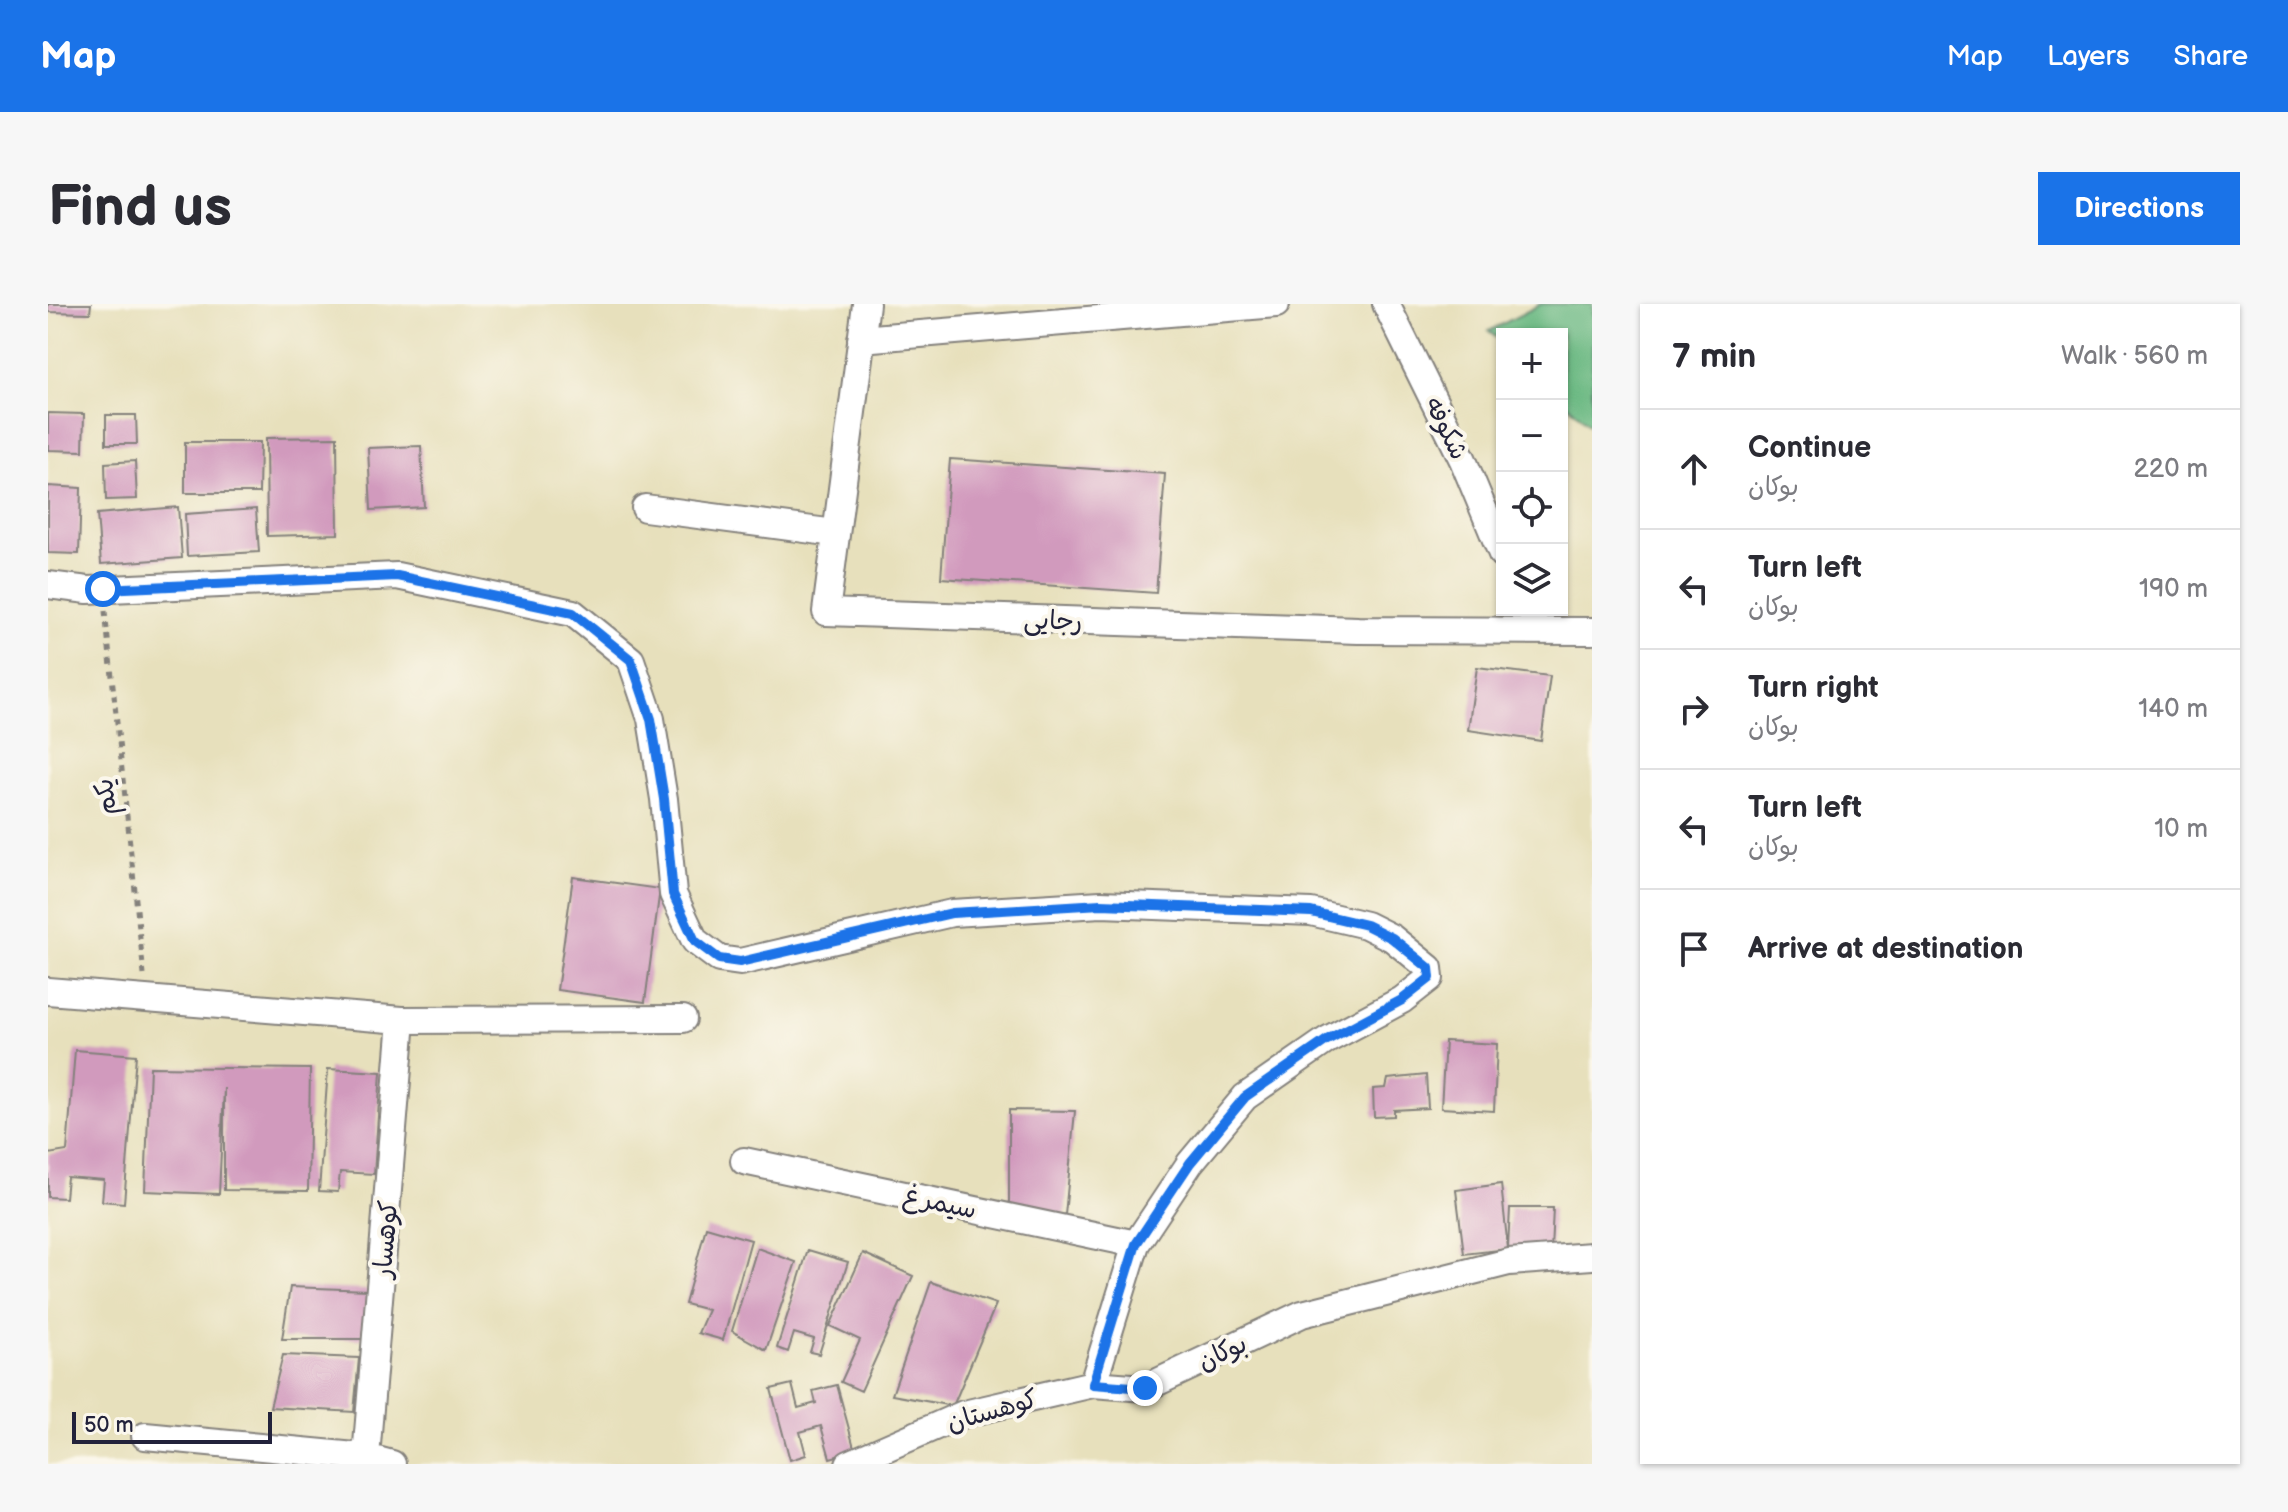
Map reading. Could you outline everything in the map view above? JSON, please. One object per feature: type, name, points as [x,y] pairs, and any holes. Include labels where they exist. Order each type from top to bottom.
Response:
[{"type":"street","name":"رجایی","points":[[866,304],[826,612],[1358,630],[1529,619],[1592,631]]},
{"type":"street","points":[[861,339],[1211,307],[1276,304]]},
{"type":"street","name":"شکوفه","points":[[1386,304],[1463,460],[1498,544]]},
{"type":"street","points":[[645,508],[835,533]]},
{"type":"street","points":[[48,585],[103,589],[397,576],[573,613],[631,660],[651,719],[664,799],[673,894],[695,941],[719,959],[740,962],[952,913],[1101,904],[1311,912],[1366,925],[1392,938],[1429,968],[1430,978],[1417,990],[1327,1040],[1245,1097],[1190,1163],[1136,1244],[1093,1384]]},
{"type":"street","points":[[48,991],[402,1020],[683,1019]]},
{"type":"street","name":"کوهسار","points":[[366,1457],[402,1020]]},
{"type":"street","name":"سیمرغ","points":[[744,1161],[1136,1244]]},
{"type":"street","name":"بوکان","points":[[1093,1384],[1145,1388],[1302,1314],[1509,1262],[1592,1256]]},
{"type":"street","name":"کوهستان","points":[[849,1464],[964,1414],[1093,1384]]},
{"type":"street","points":[[145,1436],[366,1457],[392,1464]]},
{"type":"path","name":"یکم","points":[[103,589],[146,1000]]},
{"type":"green space","points":[[1541,304],[1592,304],[1592,427],[1568,405],[1568,328],[1496,328],[1496,337],[1489,331]]},
{"type":"building","points":[[48,304],[91,304],[90,313],[48,312]]},
{"type":"building","points":[[48,413],[84,414],[83,451],[48,450]]},
{"type":"building","points":[[106,415],[136,415],[137,444],[106,444]]},
{"type":"building","points":[[337,437],[338,534],[267,536],[266,438]]},
{"type":"building","points":[[185,442],[260,442],[259,493],[185,493]]},
{"type":"building","points":[[421,446],[424,507],[371,510],[368,448]]},
{"type":"building","points":[[950,459],[1165,474],[1156,593],[941,578]]},
{"type":"building","points":[[135,461],[137,499],[106,500],[105,463]]},
{"type":"building","points":[[48,486],[81,488],[79,554],[48,553]]},
{"type":"building","points":[[178,507],[182,558],[101,564],[97,514]]},
{"type":"building","points":[[256,509],[259,552],[187,556],[185,514]]},
{"type":"building","points":[[1477,667],[1550,676],[1541,741],[1468,730]]},
{"type":"building","points":[[573,877],[660,889],[645,1002],[557,990]]},
{"type":"building","points":[[1445,1041],[1497,1044],[1494,1111],[1441,1108]]},
{"type":"building","points":[[75,1050],[136,1055],[124,1203],[102,1201],[104,1180],[67,1177],[65,1198],[48,1197],[48,1154],[67,1151]]},
{"type":"building","points":[[150,1067],[310,1069],[308,1191],[224,1190],[224,1088],[219,1194],[145,1191]]},
{"type":"building","points":[[328,1069],[381,1072],[374,1174],[340,1172],[338,1192],[319,1191]]},
{"type":"building","points":[[1426,1075],[1428,1108],[1394,1110],[1394,1116],[1374,1117],[1373,1089],[1386,1088],[1388,1079]]},
{"type":"building","points":[[1009,1110],[1075,1111],[1065,1215],[1009,1205]]},
{"type":"building","points":[[1501,1184],[1508,1249],[1464,1254],[1456,1190]]},
{"type":"building","points":[[1510,1208],[1553,1208],[1551,1251],[1508,1249]]},
{"type":"building","points":[[706,1227],[751,1240],[723,1340],[698,1333],[708,1310],[685,1304]]},
{"type":"building","points":[[757,1248],[796,1262],[766,1350],[732,1331]]},
{"type":"building","points":[[808,1250],[848,1262],[819,1354],[810,1352],[814,1339],[794,1333],[788,1352],[777,1348]]},
{"type":"building","points":[[863,1253],[913,1276],[861,1391],[841,1382],[860,1340],[830,1326]]},
{"type":"building","points":[[931,1282],[996,1304],[953,1406],[892,1395]]},
{"type":"building","points":[[290,1287],[368,1290],[362,1339],[282,1339]]},
{"type":"building","points":[[283,1355],[359,1358],[354,1412],[270,1407]]},
{"type":"building","points":[[792,1384],[798,1408],[816,1403],[813,1391],[837,1385],[855,1451],[830,1458],[821,1426],[800,1432],[806,1455],[790,1460],[771,1389]]},
{"type":"route","points":[[103,589],[397,576],[573,613],[631,660],[651,719],[664,799],[673,894],[695,941],[719,959],[740,962],[952,913],[1101,904],[1311,912],[1366,925],[1409,950],[1429,968],[1430,978],[1402,1000],[1327,1040],[1245,1097],[1190,1163],[1136,1244],[1093,1384],[1145,1388]]}]
